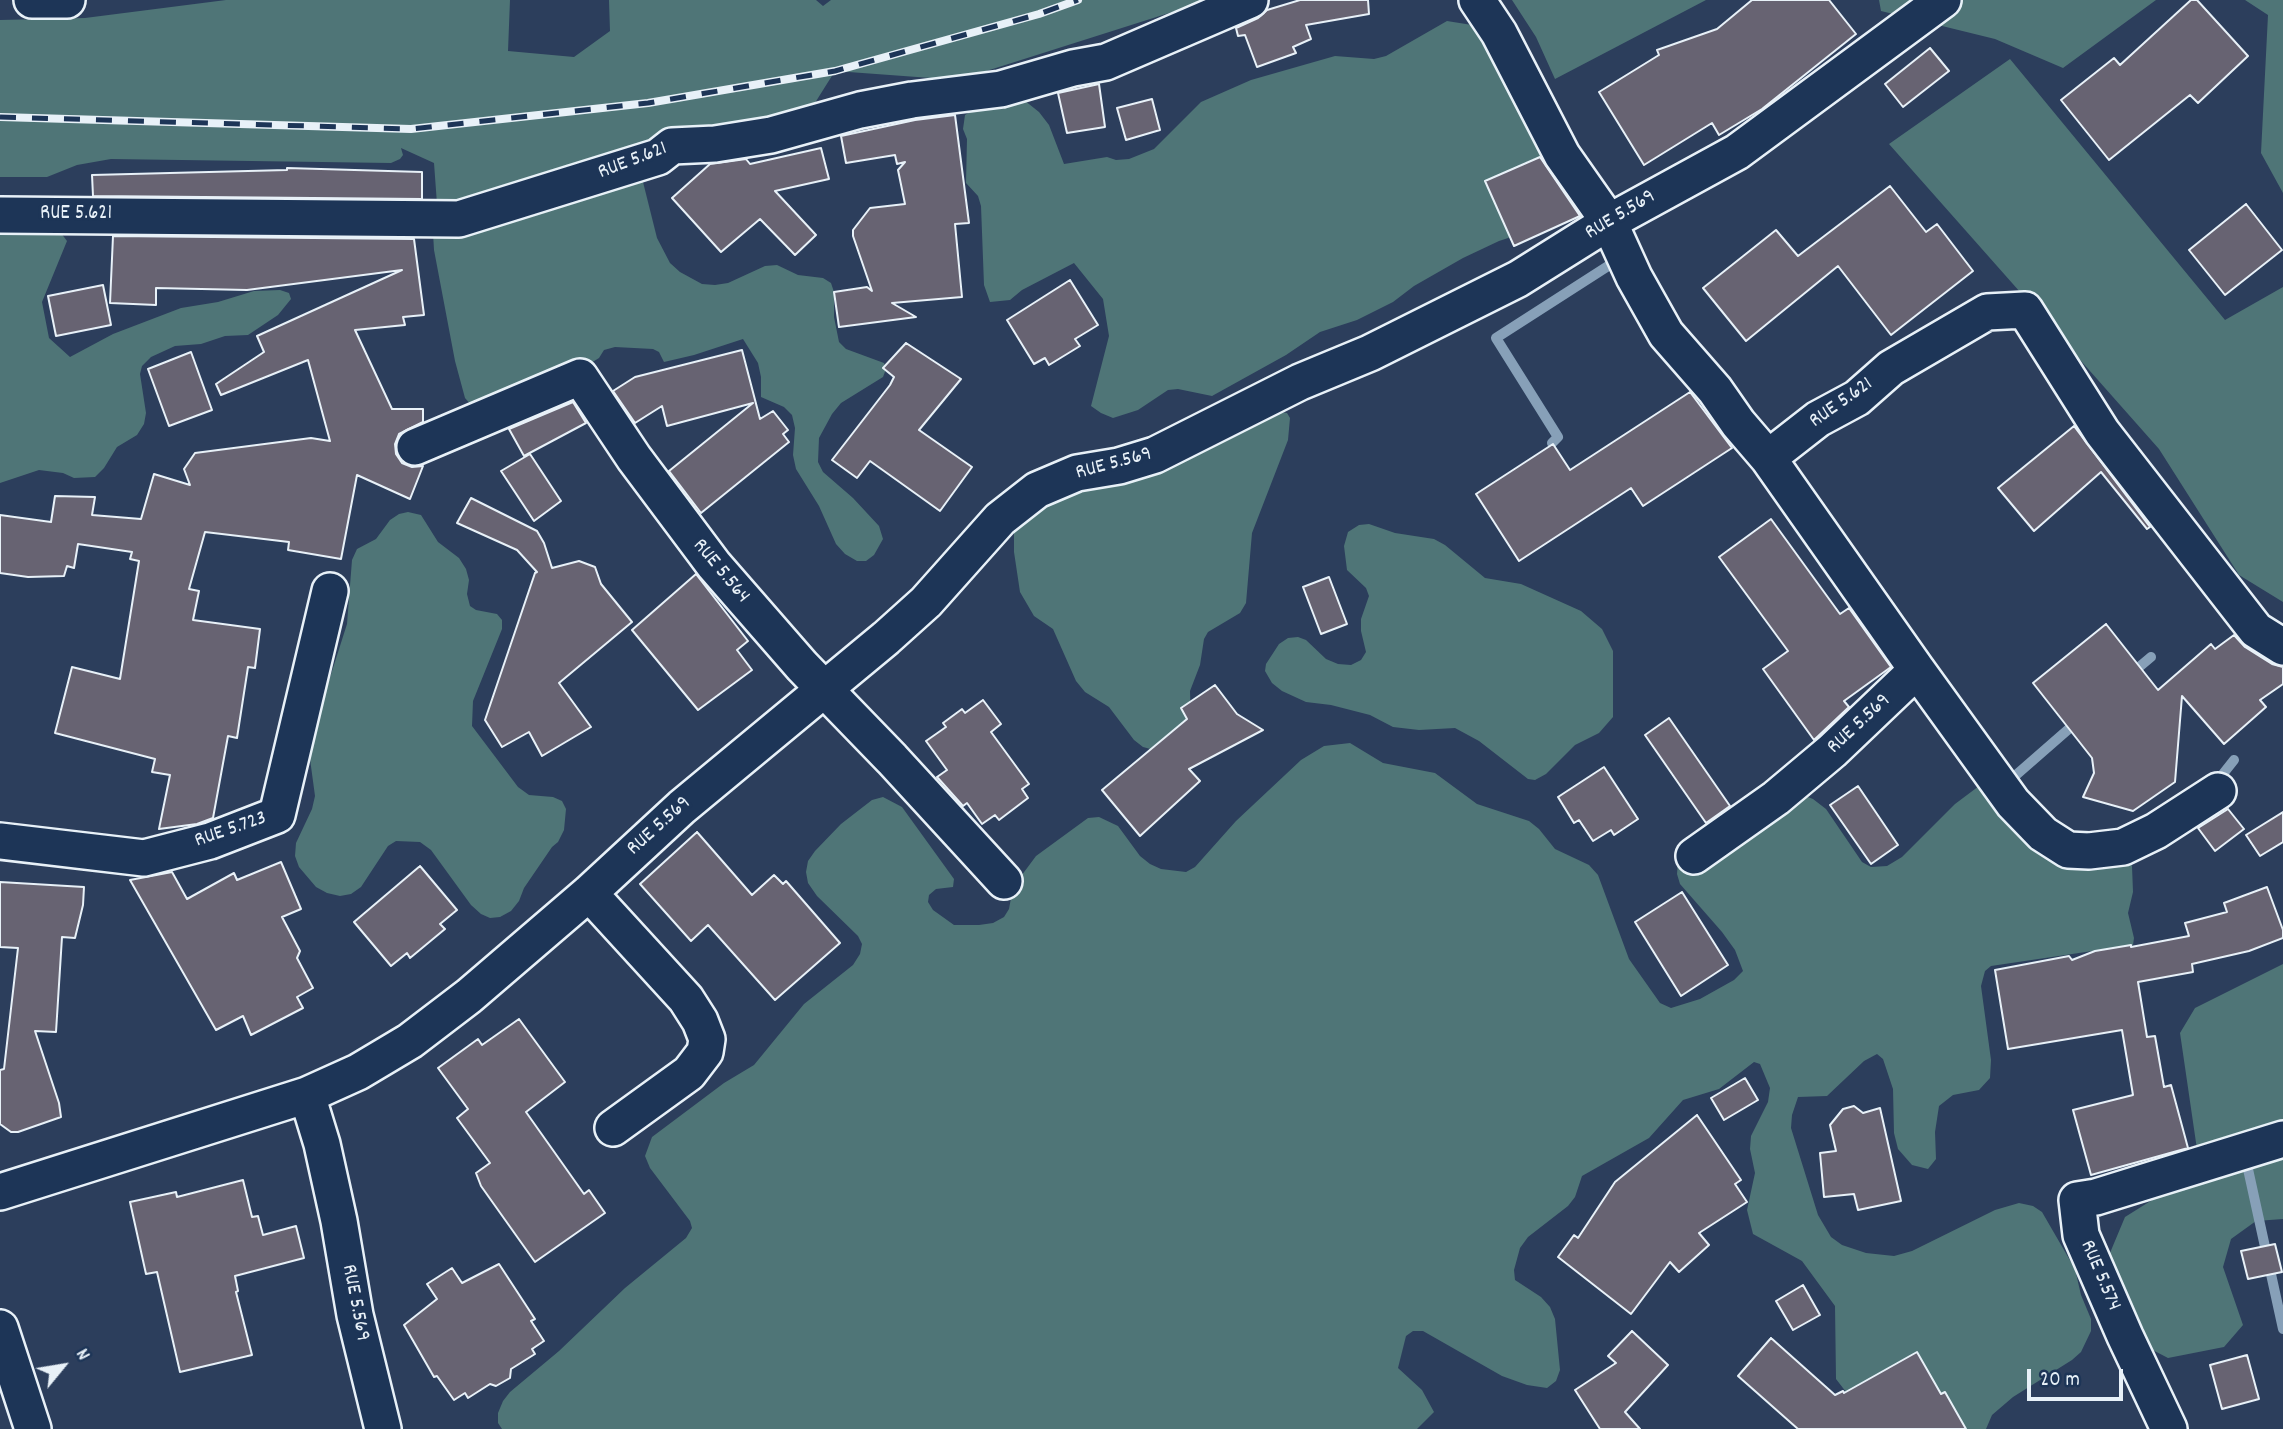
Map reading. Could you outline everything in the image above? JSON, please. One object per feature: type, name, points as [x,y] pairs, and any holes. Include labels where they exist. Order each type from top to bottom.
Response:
[{"type":"street","points":[[32,0],[67,0]]},
{"type":"street","name":"RUE 5.621","points":[[0,215],[459,219],[658,157],[672,146],[715,144],[771,135],[860,110],[912,100],[1001,89],[1073,68],[1106,62],[1250,0]]},
{"type":"street","points":[[1477,0],[1499,33],[1562,155],[1609,222],[1634,277],[1666,334],[1715,390],[1797,496],[2013,803],[2043,834],[2068,850],[2089,852],[2123,847],[2156,831],[2218,791]]},
{"type":"street","name":"RUE 5.569","points":[[0,1192],[307,1095],[358,1072],[410,1041],[469,996],[589,893],[682,807],[926,602],[1000,519],[1037,490],[1077,473],[1119,466],[1155,455],[1300,382],[1370,353],[1518,279],[1609,222],[1737,152],[1943,0]]},
{"type":"street","name":"RUE 5.621","points":[[1768,458],[1818,419],[1857,398],[1891,368],[1915,354],[1987,313],[2025,310],[2102,432],[2256,630],[2283,647]]},
{"type":"street","name":"RUE 5.564","points":[[415,447],[580,377],[694,541],[825,689],[1004,881]]},
{"type":"street","name":"RUE 5.723","points":[[0,841],[144,858],[210,841],[276,815],[330,592]]},
{"type":"street","name":"RUE 5.569","points":[[1694,856],[1776,798],[1917,670]]},
{"type":"street","points":[[589,893],[686,999],[700,1021],[707,1039],[705,1052],[689,1073],[613,1128]]},
{"type":"street","name":"RUE 5.569","points":[[307,1095],[334,1195],[355,1315],[383,1429]]},
{"type":"street","name":"RUE 5.574","points":[[2169,1429],[2081,1235],[2077,1200],[2096,1198],[2283,1139]]},
{"type":"street","points":[[0,1328],[33,1429]]},
{"type":"green space","points":[[226,0],[510,0],[508,51],[574,57],[610,31],[609,0],[816,0],[823,6],[831,0],[1210,0],[958,80],[835,71],[808,114],[638,162],[657,238],[670,263],[680,272],[702,284],[715,285],[728,283],[765,266],[777,265],[798,275],[823,278],[831,283],[834,292],[834,317],[839,342],[846,349],[884,363],[886,369],[883,377],[841,403],[819,438],[818,462],[823,472],[853,498],[879,526],[883,539],[874,555],[866,561],[857,561],[845,554],[836,544],[819,506],[796,469],[792,415],[784,407],[761,397],[758,363],[743,339],[664,362],[659,352],[653,349],[615,347],[604,350],[599,358],[575,373],[472,406],[465,398],[455,361],[434,250],[433,233],[437,204],[434,163],[401,148],[403,155],[391,163],[111,159],[77,165],[47,177],[0,177],[0,20],[85,18]]},
{"type":"green space","points":[[1512,0],[1706,0],[1555,79],[1536,37]]},
{"type":"green space","points":[[1879,0],[2156,0],[2063,68],[1995,39],[1881,11]]},
{"type":"green space","points":[[2245,0],[2283,0],[2283,193],[2261,153],[2268,15]]},
{"type":"green space","points":[[1447,21],[1472,25],[1487,40],[1579,190],[1577,212],[1572,217],[1499,241],[1463,258],[1414,286],[1393,302],[1357,320],[1320,332],[1286,355],[1212,396],[1178,389],[1168,390],[1138,410],[1113,418],[1091,406],[1109,336],[1103,299],[1074,263],[1022,290],[1010,300],[990,302],[984,285],[981,206],[978,196],[966,183],[967,139],[963,129],[965,115],[975,109],[1024,100],[1039,112],[1049,125],[1064,164],[1107,157],[1116,160],[1129,159],[1154,149],[1201,102],[1251,80],[1335,56],[1374,59],[1386,56]]},
{"type":"green space","points":[[2010,59],[2225,320],[2283,287],[2283,602],[2239,575],[2159,449],[1889,144]]},
{"type":"green space","points":[[0,226],[49,229],[61,233],[67,241],[42,302],[49,338],[70,357],[113,334],[181,308],[218,302],[254,291],[280,290],[289,293],[291,299],[278,315],[248,335],[225,336],[201,344],[175,346],[151,357],[142,366],[140,374],[146,413],[144,424],[137,435],[117,447],[95,477],[74,478],[63,473],[39,470],[0,483]]},
{"type":"green space","points":[[1274,411],[1287,413],[1290,418],[1288,440],[1252,533],[1246,603],[1240,613],[1208,632],[1204,639],[1200,665],[1190,691],[1191,723],[1154,750],[1143,747],[1134,740],[1109,707],[1085,692],[1076,681],[1053,629],[1034,616],[1020,592],[1014,552],[1014,527],[1018,514]]},
{"type":"green space","points":[[408,512],[421,515],[438,542],[459,558],[469,580],[467,594],[470,606],[476,610],[497,614],[502,620],[502,629],[473,701],[472,726],[518,787],[529,795],[553,797],[562,801],[566,809],[564,830],[558,842],[524,888],[519,901],[511,911],[500,917],[490,918],[471,905],[431,850],[420,842],[396,841],[388,846],[361,887],[351,894],[340,896],[316,887],[299,867],[295,856],[296,843],[315,796],[310,759],[312,734],[347,624],[352,560],[357,549],[376,539],[390,520]]},
{"type":"green space","points":[[1369,524],[1395,533],[1434,539],[1485,578],[1521,584],[1581,611],[1602,629],[1613,651],[1613,717],[1599,733],[1575,745],[1546,774],[1535,780],[1528,779],[1479,741],[1455,728],[1419,730],[1393,727],[1370,715],[1306,702],[1282,691],[1272,683],[1265,671],[1266,664],[1279,644],[1288,638],[1306,640],[1326,659],[1338,664],[1351,665],[1361,660],[1366,652],[1361,619],[1369,596],[1366,588],[1347,570],[1344,546],[1348,532],[1359,525]]},
{"type":"green space","points":[[1350,743],[1383,763],[1435,773],[1477,804],[1529,821],[1555,849],[1589,865],[1598,875],[1629,959],[1660,1003],[1671,1008],[1700,999],[1734,980],[1743,971],[1735,950],[1722,932],[1680,884],[1678,862],[1689,851],[1800,794],[1813,799],[1826,809],[1862,862],[1871,867],[1887,866],[1902,857],[1955,804],[1979,786],[1990,782],[2067,839],[2129,860],[2132,866],[2133,892],[2128,913],[2133,945],[1991,966],[1985,971],[1981,986],[1991,1060],[1990,1078],[1979,1090],[1953,1095],[1939,1106],[1935,1132],[1936,1159],[1928,1169],[1912,1165],[1898,1149],[1894,1133],[1893,1089],[1883,1059],[1877,1054],[1864,1061],[1827,1096],[1798,1097],[1792,1115],[1791,1128],[1818,1215],[1831,1237],[1842,1245],[1866,1253],[1894,1256],[1912,1251],[1995,1210],[2019,1203],[2033,1206],[2042,1212],[2075,1269],[2081,1295],[2091,1319],[2091,1331],[2081,1352],[2013,1397],[1992,1415],[1986,1429],[1866,1429],[1860,1410],[1836,1379],[1835,1306],[1802,1261],[1753,1234],[1747,1210],[1755,1173],[1750,1149],[1751,1136],[1768,1102],[1770,1088],[1760,1064],[1754,1062],[1719,1089],[1683,1100],[1649,1138],[1582,1176],[1575,1197],[1568,1206],[1528,1237],[1520,1248],[1514,1270],[1515,1280],[1541,1297],[1550,1307],[1555,1319],[1560,1370],[1556,1381],[1547,1388],[1527,1385],[1502,1376],[1423,1331],[1413,1331],[1406,1336],[1398,1368],[1422,1390],[1434,1412],[1417,1429],[502,1429],[498,1423],[498,1413],[510,1392],[559,1351],[625,1288],[686,1238],[692,1228],[690,1221],[650,1168],[645,1156],[652,1137],[724,1083],[754,1065],[804,1004],[853,965],[860,954],[862,944],[858,936],[817,896],[808,883],[806,872],[808,861],[815,851],[841,824],[872,800],[883,797],[902,807],[954,879],[953,887],[936,889],[929,895],[928,902],[933,910],[954,925],[993,923],[1004,917],[1009,909],[1013,887],[1036,856],[1088,818],[1099,817],[1118,826],[1140,856],[1150,864],[1161,869],[1186,872],[1195,867],[1236,821],[1301,760],[1324,746]]},
{"type":"green space","points":[[2283,964],[2283,1219],[2256,1221],[2231,1239],[2223,1267],[2243,1325],[2224,1347],[2168,1358],[2143,1345],[2102,1272],[2125,1217],[2200,1170],[2180,1033],[2195,1008]]},
{"type":"building","points":[[1300,0],[1368,0],[1369,14],[1306,25],[1311,39],[1293,47],[1296,53],[1257,67],[1245,35],[1238,36],[1236,28],[1258,18],[1267,10]]},
{"type":"building","points":[[1752,0],[1829,0],[1856,34],[1762,109],[1719,135],[1712,123],[1644,165],[1599,92],[1659,55],[1657,50],[1717,29]]},
{"type":"building","points":[[2191,0],[2197,0],[2248,56],[2198,103],[2190,95],[2109,160],[2061,100],[2114,58],[2120,65]]},
{"type":"building","points":[[1930,48],[1949,71],[1903,107],[1885,84]]},
{"type":"building","points":[[1099,84],[1105,127],[1067,133],[1058,93]]},
{"type":"building","points":[[1152,99],[1160,130],[1126,140],[1117,108]]},
{"type":"building","points":[[955,115],[969,223],[955,224],[962,297],[892,303],[916,317],[839,327],[834,292],[867,287],[872,291],[853,230],[870,208],[905,204],[898,170],[905,162],[897,164],[895,155],[846,163],[841,136],[915,120]]},
{"type":"building","points":[[821,148],[829,179],[775,191],[816,235],[795,255],[760,219],[721,252],[672,198],[710,164],[746,159],[750,164]]},
{"type":"building","points":[[1540,157],[1580,216],[1514,246],[1485,181]]},
{"type":"building","points":[[287,168],[422,172],[422,199],[93,196],[92,175]]},
{"type":"building","points":[[1890,186],[1926,232],[1937,224],[1973,271],[1891,335],[1838,266],[1746,341],[1703,288],[1776,230],[1798,256]]},
{"type":"building","points":[[2246,204],[2282,250],[2225,295],[2189,250]]},
{"type":"building","points":[[113,236],[414,239],[424,315],[403,317],[405,325],[355,330],[392,409],[423,409],[423,422],[399,434],[395,444],[396,454],[402,463],[412,467],[423,466],[410,499],[357,475],[341,559],[288,550],[289,542],[205,532],[189,589],[199,591],[193,620],[260,629],[255,668],[248,667],[237,738],[228,736],[213,818],[197,824],[159,829],[170,775],[152,772],[155,759],[55,733],[72,667],[120,679],[139,561],[130,559],[132,552],[78,544],[74,568],[67,566],[64,576],[28,577],[0,573],[0,515],[51,522],[55,496],[95,497],[92,515],[141,519],[154,474],[190,485],[184,469],[195,453],[311,438],[330,441],[308,360],[221,395],[216,384],[264,352],[257,336],[402,270],[247,290],[156,288],[156,305],[110,303]]},
{"type":"building","points":[[1070,280],[1098,325],[1075,339],[1080,346],[1049,365],[1045,358],[1034,364],[1007,320]]},
{"type":"building","points":[[103,285],[111,325],[56,336],[48,296]]},
{"type":"building","points":[[906,343],[961,379],[919,430],[972,467],[940,511],[870,461],[857,478],[832,460],[890,385],[894,377],[883,368]]},
{"type":"building","points":[[742,350],[760,419],[773,411],[788,430],[783,434],[789,442],[701,513],[669,471],[753,403],[667,426],[662,406],[635,423],[613,391],[635,377]]},
{"type":"building","points":[[191,352],[212,410],[169,426],[148,369]]},
{"type":"building","points":[[1690,392],[1732,448],[1643,506],[1631,488],[1519,561],[1476,494],[1553,444],[1570,470]]},
{"type":"building","points":[[573,402],[586,423],[524,456],[509,429]]},
{"type":"building","points":[[2074,426],[2150,527],[2147,529],[2101,472],[2034,531],[1998,488]]},
{"type":"building","points":[[530,454],[561,501],[534,521],[501,471]]},
{"type":"building","points":[[471,498],[537,531],[552,568],[579,561],[595,567],[601,584],[632,622],[559,683],[591,727],[542,756],[529,732],[502,747],[485,720],[537,572],[517,550],[457,523]]},
{"type":"building","points":[[1771,519],[1840,614],[1849,608],[1891,667],[1844,701],[1849,707],[1814,740],[1763,669],[1788,651],[1719,557]]},
{"type":"building","points":[[696,574],[748,641],[737,650],[752,670],[698,710],[632,630]]},
{"type":"building","points":[[1329,577],[1347,624],[1321,634],[1303,587]]},
{"type":"building","points":[[2106,624],[2158,690],[2211,644],[2215,649],[2234,635],[2245,647],[2272,664],[2283,667],[2283,684],[2260,700],[2266,707],[2224,744],[2182,696],[2175,782],[2133,811],[2083,797],[2094,773],[2092,758],[2033,683]]},
{"type":"building","points":[[1215,685],[1237,714],[1263,730],[1189,769],[1200,781],[1140,836],[1102,790],[1187,719],[1181,708]]},
{"type":"building","points":[[983,700],[1001,724],[991,732],[1029,784],[1022,789],[1028,798],[999,820],[995,815],[982,824],[967,803],[963,806],[937,777],[947,770],[926,741],[946,727],[943,723],[962,709],[965,713]]},
{"type":"building","points":[[1669,718],[1730,806],[1706,823],[1645,735]]},
{"type":"building","points":[[1604,767],[1638,819],[1614,835],[1611,830],[1593,841],[1579,820],[1574,823],[1558,797]]},
{"type":"building","points":[[1858,786],[1898,845],[1871,864],[1830,805]]},
{"type":"building","points":[[2228,809],[2244,829],[2215,851],[2198,828]]},
{"type":"building","points":[[2283,812],[2283,842],[2260,856],[2246,835]]},
{"type":"building","points":[[697,832],[752,895],[774,875],[783,884],[786,881],[840,943],[775,1000],[708,925],[691,941],[640,884]]},
{"type":"building","points":[[281,862],[301,909],[282,917],[300,951],[297,958],[313,988],[297,997],[303,1008],[251,1035],[243,1016],[216,1030],[130,880],[172,872],[187,899],[234,873],[237,880]]},
{"type":"building","points":[[420,866],[457,910],[440,924],[445,929],[410,958],[407,953],[391,966],[354,922]]},
{"type":"building","points":[[0,882],[84,887],[83,905],[75,938],[62,937],[56,1032],[35,1031],[59,1103],[61,1117],[18,1132],[11,1132],[0,1124],[0,1070],[4,1069],[18,948],[0,947]]},
{"type":"building","points":[[2267,887],[2283,930],[2283,938],[2249,951],[2192,964],[2193,972],[2138,982],[2147,1037],[2155,1036],[2164,1087],[2171,1085],[2188,1148],[2091,1175],[2073,1110],[2133,1095],[2122,1030],[2008,1049],[1995,970],[2069,956],[2072,960],[2095,951],[2189,936],[2185,923],[2227,912],[2224,903]]},
{"type":"building","points":[[1682,892],[1728,965],[1681,996],[1635,922]]},
{"type":"building","points":[[519,1019],[565,1082],[526,1112],[584,1194],[589,1190],[605,1213],[535,1262],[481,1186],[476,1173],[490,1163],[457,1118],[468,1109],[438,1068],[478,1039],[482,1045]]},
{"type":"building","points":[[1745,1078],[1758,1100],[1724,1120],[1711,1098]]},
{"type":"building","points":[[1854,1106],[1863,1113],[1880,1108],[1901,1201],[1858,1210],[1854,1194],[1824,1197],[1820,1153],[1836,1151],[1830,1125],[1843,1109]]},
{"type":"building","points":[[1697,1115],[1741,1180],[1735,1184],[1747,1202],[1699,1233],[1709,1245],[1679,1272],[1670,1262],[1631,1314],[1558,1257],[1574,1235],[1578,1238],[1615,1182]]},
{"type":"building","points":[[243,1180],[252,1217],[258,1216],[263,1235],[296,1226],[304,1258],[235,1276],[236,1292],[252,1355],[180,1372],[157,1272],[146,1274],[130,1202],[176,1192],[177,1197]]},
{"type":"building","points":[[2275,1244],[2282,1272],[2248,1279],[2241,1251]]},
{"type":"building","points":[[499,1264],[535,1319],[531,1321],[544,1341],[532,1349],[535,1354],[511,1369],[510,1378],[496,1386],[490,1384],[468,1398],[465,1393],[454,1400],[437,1376],[434,1377],[404,1325],[437,1299],[427,1284],[452,1268],[462,1283]]},
{"type":"building","points":[[1803,1285],[1820,1315],[1793,1330],[1776,1301]]},
{"type":"building","points":[[1632,1331],[1668,1365],[1625,1412],[1640,1429],[1600,1429],[1575,1390],[1616,1363],[1608,1356]]},
{"type":"building","points":[[1771,1338],[1835,1395],[1843,1391],[1844,1393],[1917,1352],[1941,1394],[1945,1392],[1966,1429],[1798,1429],[1738,1376]]},
{"type":"building","points":[[2247,1355],[2259,1399],[2222,1409],[2210,1365]]},
{"type":"waterway","points":[[1552,443],[1558,437],[1496,338],[1619,259]]},
{"type":"waterway","points":[[2132,673],[2151,657]]},
{"type":"waterway","points":[[2008,782],[2079,720]]},
{"type":"waterway","points":[[2215,784],[2234,760]]},
{"type":"waterway","points":[[2246,1160],[2283,1329]]},
{"type":"railway","points":[[0,117],[411,129],[648,103],[835,71],[1039,14],[1078,0]]}]
